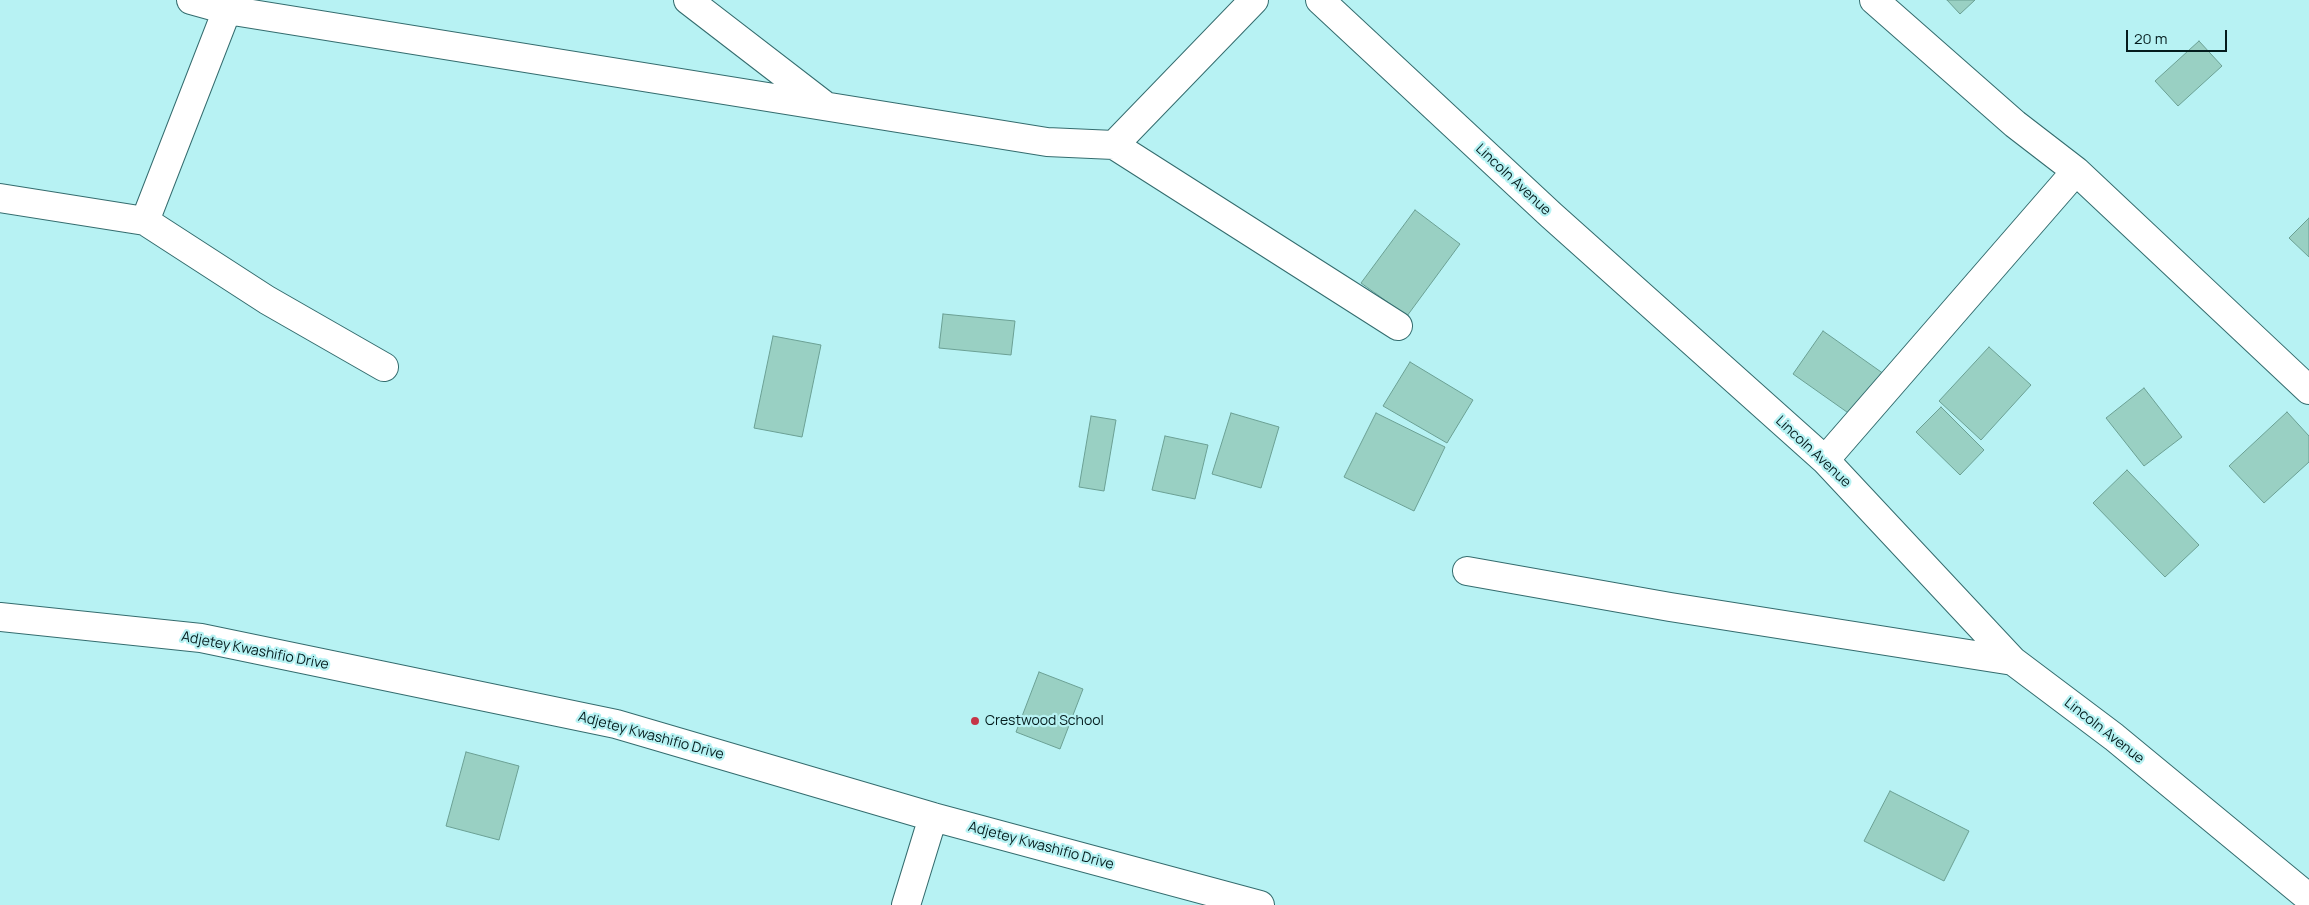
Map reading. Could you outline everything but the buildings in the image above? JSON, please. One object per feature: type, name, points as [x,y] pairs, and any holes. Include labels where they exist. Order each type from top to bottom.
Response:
[{"type":"street","points":[[191,0],[227,10],[1047,142],[1114,145],[1398,326]]},
{"type":"street","points":[[688,0],[826,106]]},
{"type":"street","points":[[1114,145],[1254,0]]},
{"type":"street","name":"Lincoln Avenue","points":[[1320,0],[1558,222],[1825,460],[2013,662],[2114,737],[2309,898]]},
{"type":"street","points":[[1874,0],[2016,124],[2076,171],[2309,390]]},
{"type":"street","points":[[145,221],[227,10]]},
{"type":"street","points":[[1825,460],[2076,171]]},
{"type":"street","points":[[0,198],[145,221],[267,300],[384,367]]},
{"type":"street","points":[[1467,571],[1680,609],[2013,662]]},
{"type":"street","name":"Adjetey Kwashifio Drive","points":[[0,617],[201,638],[616,724],[933,817],[1260,905]]},
{"type":"street","points":[[906,905],[933,817]]},
{"type":"place","name":"Crestwood School","points":[[975,721]]}]
